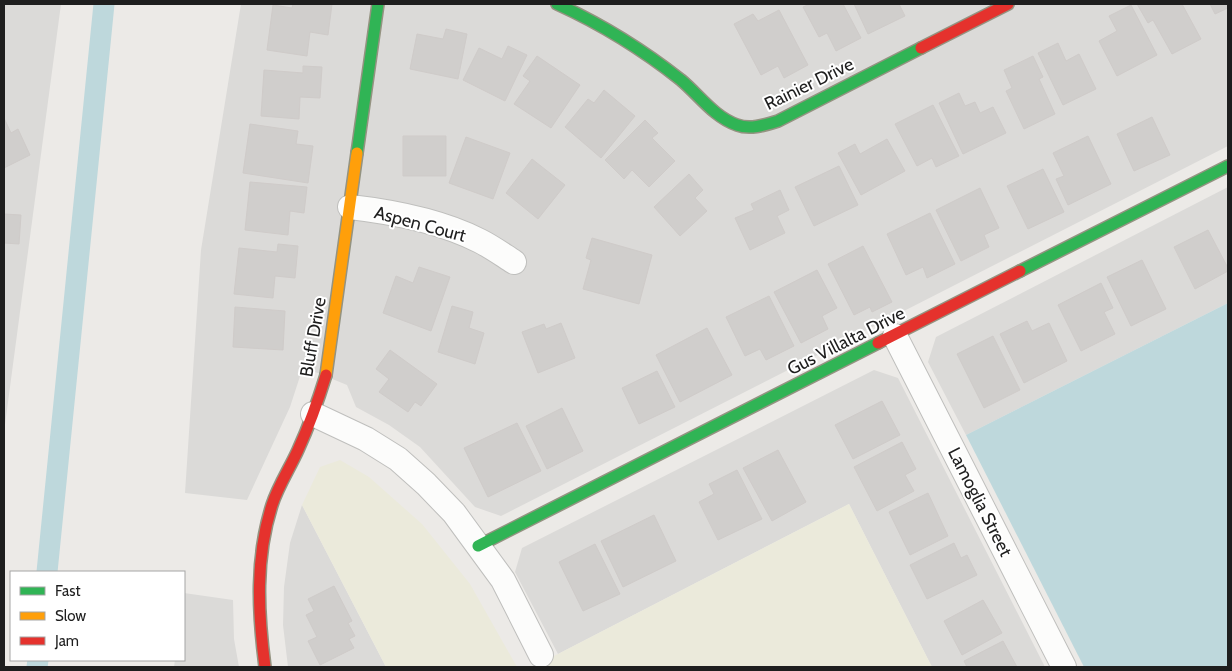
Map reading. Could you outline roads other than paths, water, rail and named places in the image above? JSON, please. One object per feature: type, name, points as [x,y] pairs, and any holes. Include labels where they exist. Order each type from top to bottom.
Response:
[{"type":"street","name":"Bluff Drive","points":[[265,667],[259,611],[260,568],[266,526],[272,505],[314,414],[327,371],[378,4]]},
{"type":"street","name":"Rainier Drive","points":[[557,4],[600,25],[640,50],[682,81],[717,113],[735,125],[757,127],[778,121],[1008,4]]},
{"type":"street","name":"Gus Villalta Drive","points":[[478,546],[1228,166]]},
{"type":"street","name":"Aspen Court","points":[[350,207],[376,210],[445,226],[480,241],[514,262]]},
{"type":"street","name":"Lamoglia Street","points":[[895,336],[1064,667]]},
{"type":"street","points":[[314,414],[366,439],[398,459],[454,513],[503,580],[541,655]]},
{"type":"water","points":[[1228,303],[1228,667],[1084,667],[966,435]]},
{"type":"waterway","points":[[47,571],[104,4]]},
{"type":"waterway","points":[[37,667],[38,661]]}]
